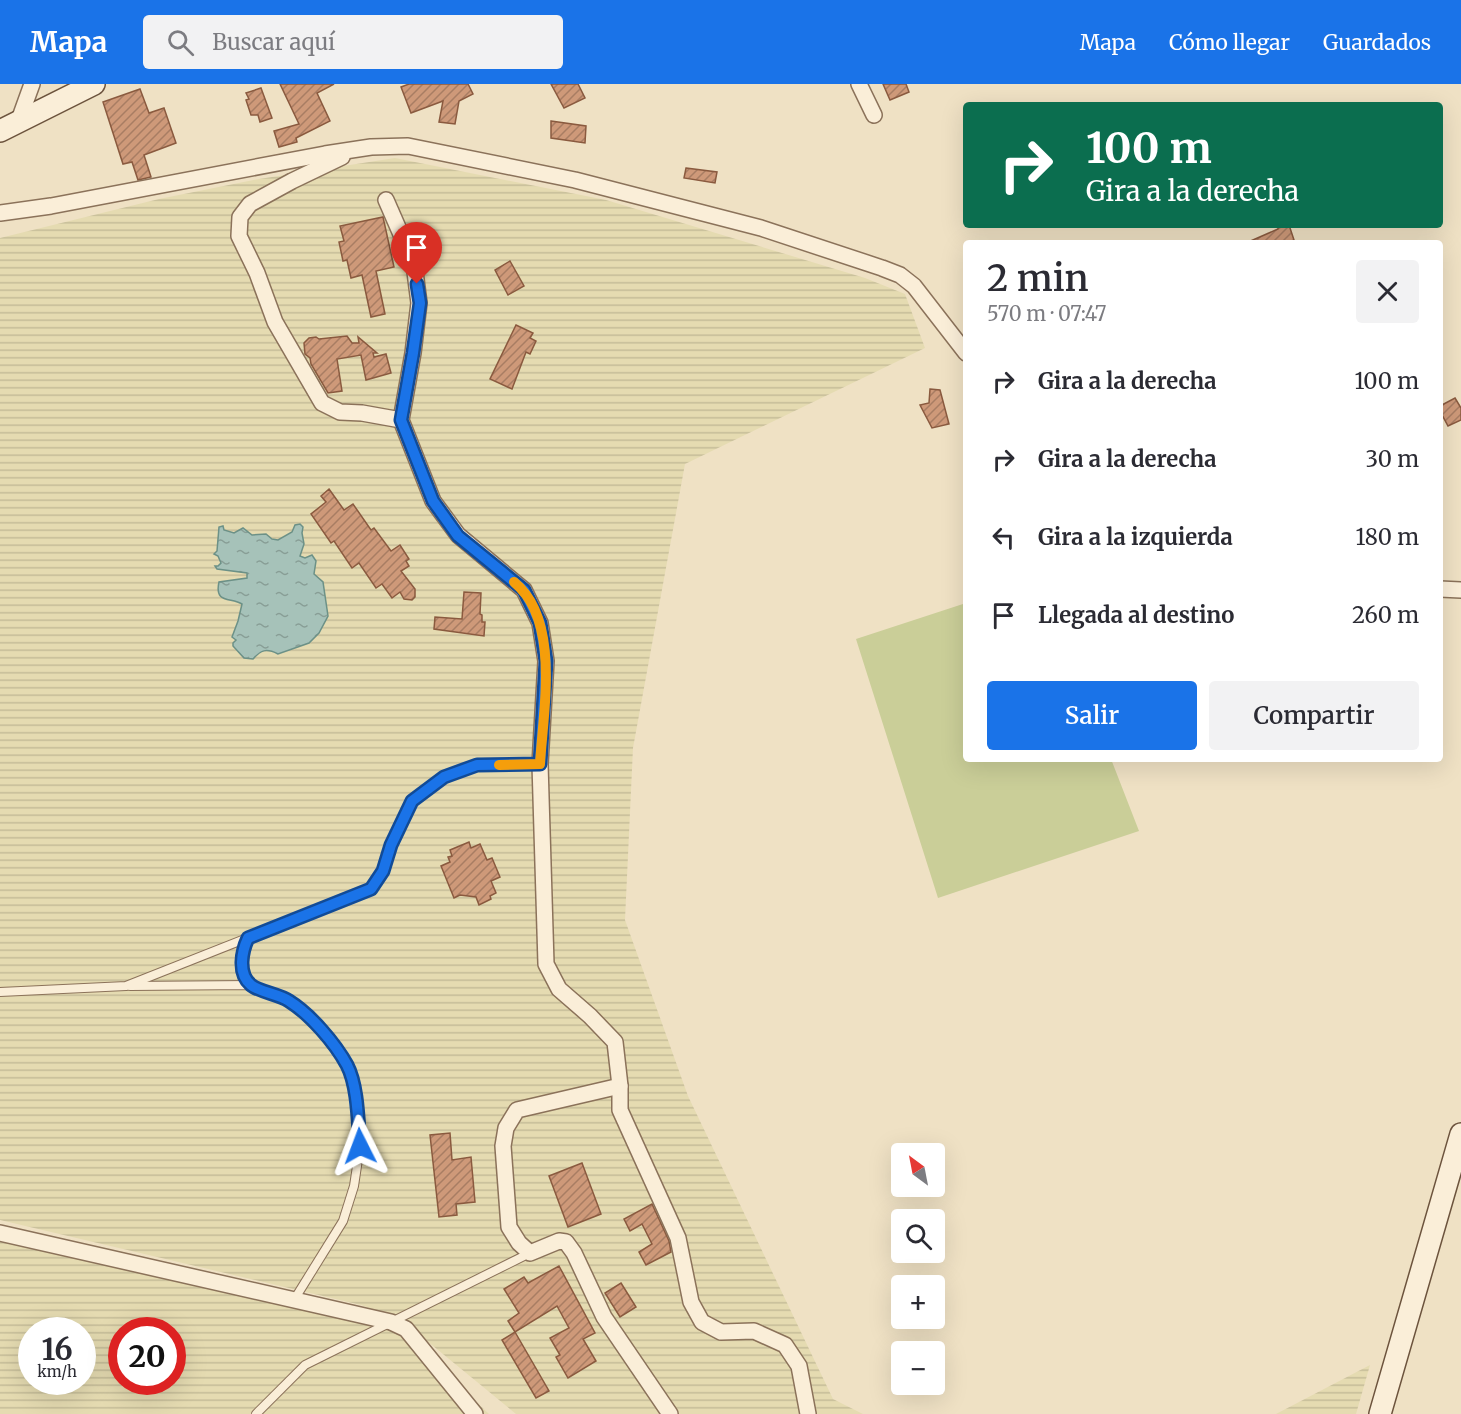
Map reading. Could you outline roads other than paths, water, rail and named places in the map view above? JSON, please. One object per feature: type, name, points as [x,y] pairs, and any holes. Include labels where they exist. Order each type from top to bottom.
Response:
[{"type":"main road","points":[[0,131],[94,84]]},
{"type":"main road","points":[[1380,1414],[1461,1134]]},
{"type":"street","points":[[19,120],[32,84]]},
{"type":"street","points":[[859,84],[874,115]]},
{"type":"street","points":[[0,213],[51,206],[201,176],[358,149],[408,147],[575,180],[761,228],[900,275],[915,286],[963,349]]},
{"type":"street","points":[[358,149],[250,204],[240,217],[239,236],[257,273],[275,321],[322,403],[340,412],[362,413],[401,420]]},
{"type":"street","points":[[386,200],[414,264],[420,303],[401,420],[433,501],[458,536],[524,590],[540,623],[546,661],[540,764],[546,964],[559,988],[615,1042],[620,1110],[678,1238],[691,1302],[702,1322],[721,1332],[754,1331],[785,1345],[799,1366],[808,1414]]},
{"type":"street","points":[[1443,589],[1461,590]]},
{"type":"street","points":[[620,1086],[517,1110],[506,1128],[503,1146],[509,1227],[519,1243],[530,1253],[560,1241],[566,1242],[574,1253],[604,1317],[670,1414]]},
{"type":"street","points":[[0,1233],[391,1322],[406,1329],[475,1414]]},
{"type":"lane","points":[[126,986],[371,889],[383,871],[391,845],[412,801],[444,777],[477,765],[540,764]]},
{"type":"lane","points":[[248,938],[241,953],[245,976],[251,985]]},
{"type":"lane","points":[[0,992],[126,986],[251,985],[289,1000],[320,1028],[347,1066],[357,1105],[360,1146],[354,1186],[343,1221],[294,1300]]},
{"type":"lane","points":[[256,1414],[304,1365],[530,1253]]},
{"type":"water","points":[[300,524],[303,527],[304,544],[300,556],[305,558],[312,555],[316,561],[314,574],[323,582],[328,616],[319,633],[309,643],[278,654],[264,651],[253,659],[244,658],[233,646],[236,640],[232,637],[242,604],[221,597],[218,589],[219,582],[247,578],[247,573],[217,569],[215,566],[221,563],[218,556],[214,554],[217,551],[219,527],[223,526],[224,530],[234,533],[243,528],[252,535],[266,534],[278,540],[292,532],[295,525]]}]
